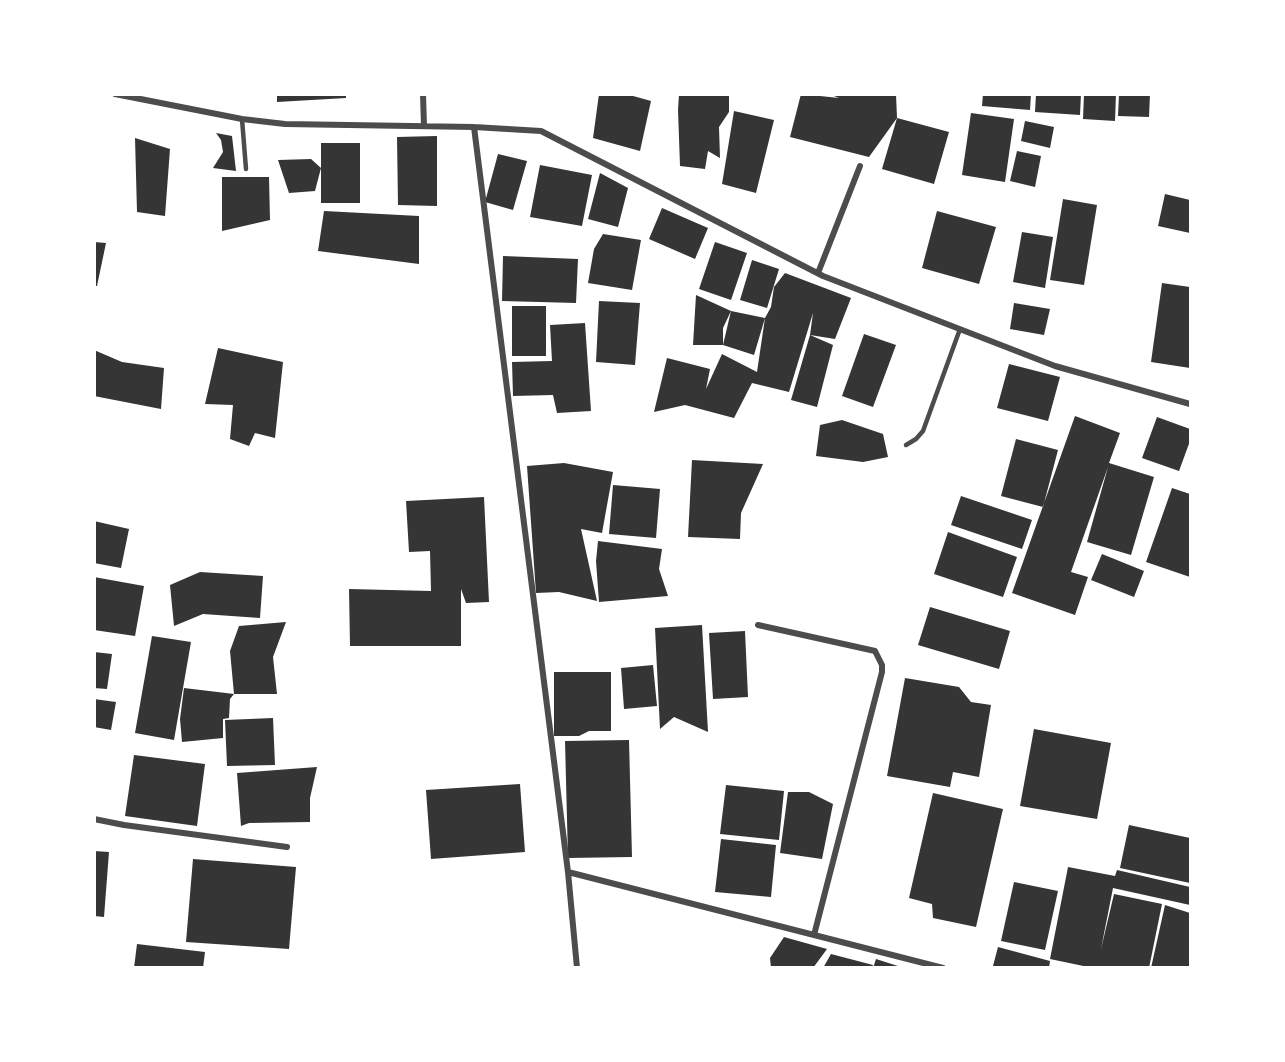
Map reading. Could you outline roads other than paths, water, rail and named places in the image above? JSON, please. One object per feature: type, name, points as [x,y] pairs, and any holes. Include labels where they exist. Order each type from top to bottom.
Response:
[{"type":"street","points":[[115,94],[285,124],[474,127],[541,131],[818,273],[1055,366],[1191,404]]},
{"type":"street","points":[[423,94],[424,126]]},
{"type":"street","points":[[474,127],[568,872],[577,968]]},
{"type":"street","points":[[818,273],[860,166]]},
{"type":"street","points":[[758,625],[875,651],[882,665],[814,935]]},
{"type":"street","points":[[94,819],[287,847]]},
{"type":"street","points":[[568,872],[942,968]]},
{"type":"lane","points":[[242,118],[246,169]]},
{"type":"lane","points":[[906,445],[923,431],[960,329]]}]
